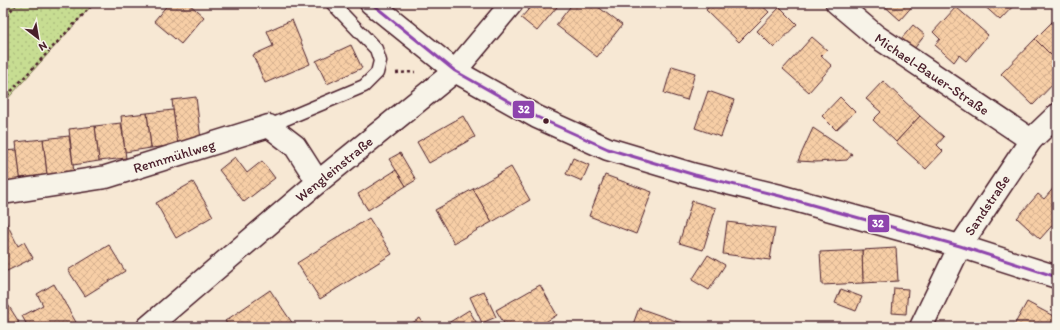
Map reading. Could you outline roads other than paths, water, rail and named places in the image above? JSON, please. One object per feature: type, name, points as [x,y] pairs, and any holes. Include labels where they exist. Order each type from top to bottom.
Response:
[{"type":"street","points":[[371,3],[455,71],[537,117],[608,149],[695,175],[780,196],[960,246],[1057,277]]},
{"type":"street","name":"Wengleinstraße","points":[[148,327],[318,182],[455,71],[512,3]]},
{"type":"street","name":"Michael-Bauer-Straße","points":[[837,3],[876,36],[1031,140]]},
{"type":"street","name":"Sandstraße","points":[[921,327],[960,246],[1031,140],[1057,115]]},
{"type":"street","points":[[269,126],[295,146],[318,182]]},
{"type":"street","name":"Rennmühlweg","points":[[3,193],[106,177],[269,126]]},
{"type":"lane","points":[[269,126],[364,86],[377,73],[380,61],[376,49],[332,3]]}]
